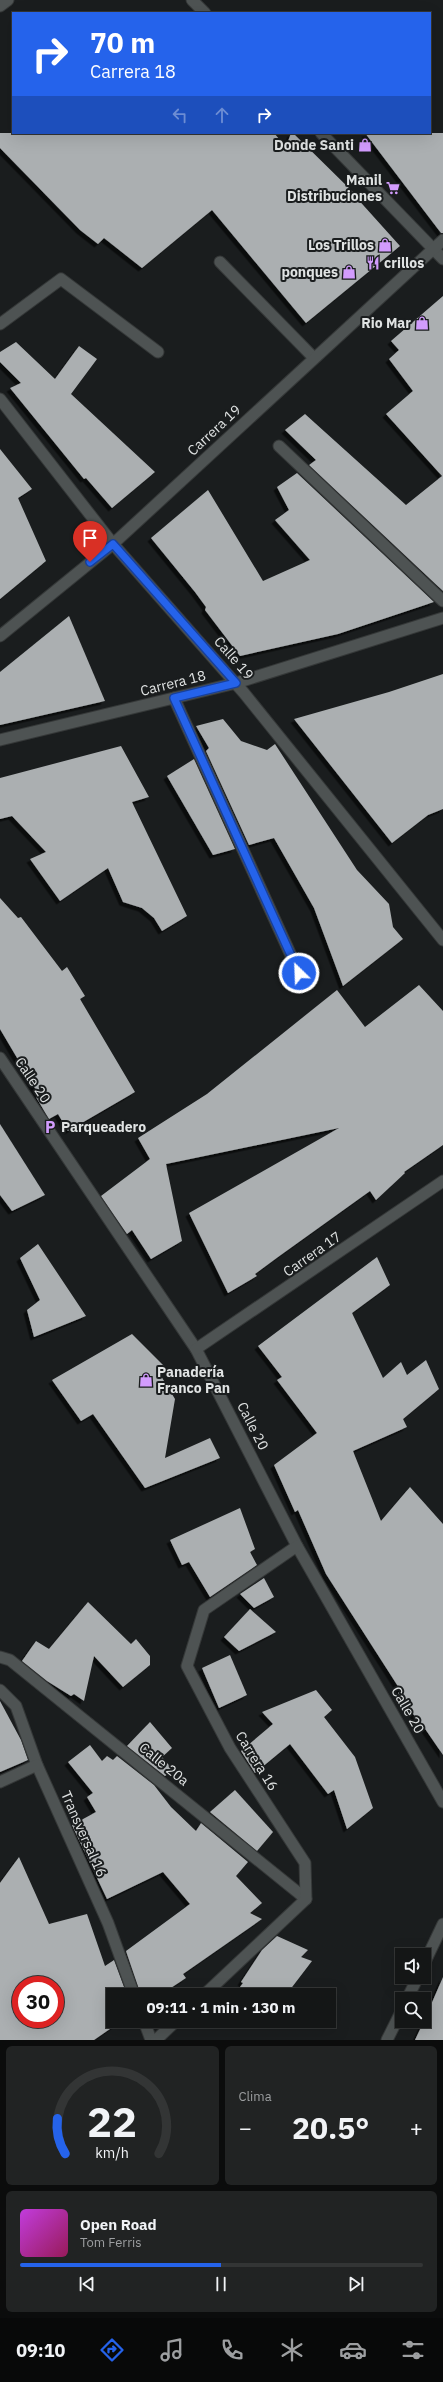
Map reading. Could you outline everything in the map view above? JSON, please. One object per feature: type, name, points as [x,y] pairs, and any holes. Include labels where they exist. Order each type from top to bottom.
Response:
[{"type":"street","points":[[0,6],[8,0]]},
{"type":"street","points":[[192,0],[204,12]]},
{"type":"street","points":[[322,134],[443,259]]},
{"type":"street","name":"Carrera 19","points":[[0,636],[113,544],[443,240]]},
{"type":"street","points":[[220,262],[314,358]]},
{"type":"street","points":[[0,324],[61,278],[158,352]]},
{"type":"street","name":"Calle 19","points":[[0,399],[113,544],[236,683],[443,940]]},
{"type":"street","points":[[279,446],[443,601]]},
{"type":"street","name":"Carrera 18","points":[[0,740],[236,683],[443,618]]},
{"type":"street","points":[[174,698],[299,973]]},
{"type":"street","name":"Calle 20","points":[[0,1058],[196,1349],[297,1546],[443,1802]]},
{"type":"street","name":"Carrera 17","points":[[196,1349],[443,1181]]},
{"type":"street","name":"Carrera 16","points":[[297,1546],[204,1610],[187,1666],[230,1748],[305,1863],[306,1899]]},
{"type":"street","name":"Calle 20a","points":[[0,1657],[10,1660],[306,1899]]},
{"type":"street","name":"Transversal 16","points":[[0,1690],[16,1706],[37,1765],[108,1924],[131,1988]]},
{"type":"street","points":[[0,1782],[37,1765]]},
{"type":"street","points":[[211,1988],[306,1899]]},
{"type":"street","points":[[431,1949],[443,1924]]},
{"type":"street","points":[[387,2040],[395,2024]]},
{"type":"street","points":[[147,2028],[151,2040]]},
{"type":"street","points":[[156,2040],[169,2028]]},
{"type":"building","points":[[0,133],[275,134],[286,147],[291,134],[294,134],[356,195],[355,196],[400,246],[306,323],[212,210],[142,268],[104,238],[98,244],[80,230],[0,148]]},
{"type":"building","points":[[443,133],[443,233],[441,233],[366,134]]},
{"type":"building","points":[[443,296],[443,591],[309,465],[316,460],[285,430],[305,414],[406,505],[442,476],[386,414],[413,391],[389,359],[399,350],[391,341]]},
{"type":"building","points":[[16,342],[55,379],[79,346],[97,359],[71,394],[155,472],[112,508],[86,478],[84,479],[10,388],[21,383],[0,362],[0,352]]},
{"type":"building","points":[[0,449],[32,489],[18,498],[46,561],[0,599]]},
{"type":"building","points":[[297,473],[434,602],[338,634],[240,656],[205,610],[206,607],[195,592],[151,538],[208,490],[263,581],[310,560],[275,520],[289,510],[277,487]]},
{"type":"building","points":[[69,616],[105,701],[0,725],[0,672]]},
{"type":"building","points":[[443,674],[443,809],[428,815],[392,843],[294,719],[389,692]]},
{"type":"building","points":[[223,719],[241,741],[267,750],[275,744],[357,870],[389,904],[393,927],[403,939],[343,986],[314,908],[274,838],[249,845],[206,751],[209,748],[196,726]]},
{"type":"building","points":[[121,746],[149,797],[132,802],[187,916],[162,931],[154,918],[142,908],[123,902],[108,868],[60,901],[30,859],[46,852],[12,816],[0,819],[0,778]]},
{"type":"building","points":[[194,759],[235,849],[213,855],[167,776]]},
{"type":"building","points":[[0,898],[18,918],[21,917],[62,971],[67,967],[85,996],[80,999],[135,1092],[68,1131],[58,1114],[49,1119],[36,1097],[39,1095],[0,1029]]},
{"type":"building","points":[[419,985],[443,1011],[443,1145],[404,1172],[405,1173],[376,1200],[370,1191],[255,1274],[257,1276],[228,1293],[189,1213],[339,1128],[166,1164],[182,1241],[151,1259],[132,1230],[127,1234],[101,1196],[150,1159],[138,1138],[207,1094],[337,990],[365,1027]]},
{"type":"building","points":[[0,1124],[45,1195],[12,1211],[0,1195]]},
{"type":"building","points":[[38,1244],[86,1316],[34,1337],[27,1310],[40,1300],[20,1258]]},
{"type":"building","points":[[377,1257],[390,1285],[352,1313],[383,1378],[401,1362],[407,1375],[426,1360],[439,1389],[403,1419],[407,1427],[353,1451],[381,1521],[410,1487],[443,1524],[443,1755],[417,1717],[416,1718],[398,1693],[401,1691],[326,1574],[298,1510],[295,1512],[274,1465],[317,1433],[277,1380],[282,1377],[258,1346]]},
{"type":"building","points":[[132,1334],[165,1367],[158,1371],[175,1399],[165,1458],[210,1438],[220,1458],[145,1488],[93,1414],[81,1421],[52,1380]]},
{"type":"building","points":[[240,1508],[255,1549],[250,1552],[257,1565],[210,1597],[189,1562],[182,1565],[170,1540]]},
{"type":"building","points":[[264,1578],[274,1597],[254,1608],[240,1594]]},
{"type":"building","points":[[88,1602],[131,1644],[136,1639],[150,1656],[150,1665],[123,1687],[94,1656],[84,1701],[74,1694],[71,1696],[47,1681],[22,1661],[36,1641],[49,1649]]},
{"type":"building","points":[[250,1609],[276,1632],[239,1651],[224,1637]]},
{"type":"building","points":[[230,1655],[247,1695],[219,1708],[202,1668]]},
{"type":"building","points":[[316,1690],[332,1710],[324,1717],[355,1757],[373,1808],[347,1829],[334,1790],[328,1794],[290,1744],[255,1773],[241,1751],[273,1724],[262,1712]]},
{"type":"building","points":[[0,1701],[21,1740],[28,1760],[0,1772]]},
{"type":"building","points":[[150,1722],[172,1748],[162,1757],[173,1770],[165,1776],[127,1746]]},
{"type":"building","points":[[90,1745],[102,1761],[107,1756],[113,1760],[117,1756],[154,1785],[171,1807],[196,1831],[201,1823],[248,1862],[236,1876],[262,1903],[250,1913],[262,1919],[183,1974],[186,1978],[171,1988],[139,1988],[126,1951],[190,1904],[163,1872],[107,1899],[72,1825],[96,1812],[87,1797],[93,1793],[68,1762]]},
{"type":"building","points":[[235,1790],[273,1832],[257,1851],[210,1812]]},
{"type":"building","points":[[19,1857],[49,1924],[87,1914],[105,1966],[114,1960],[124,1988],[106,1988],[106,2028],[111,2028],[94,2040],[0,2040],[0,1883]]},
{"type":"building","points":[[277,1936],[308,1950],[301,1957],[312,1961],[291,1988],[239,1988],[243,1983],[241,1982],[262,1950]]},
{"type":"building","points":[[443,1977],[443,2040],[415,2040],[421,2028],[431,2028],[431,2005]]},
{"type":"place","name":"Donde Santi","points":[[365,145]]},
{"type":"place","name":"Manil Distribuciones","points":[[393,188]]},
{"type":"place","name":"Los Trillos","points":[[385,245]]},
{"type":"place","name":"crillos","points":[[373,263]]},
{"type":"place","name":"ponques","points":[[349,272]]},
{"type":"place","name":"Rio Mar","points":[[422,323]]},
{"type":"place","name":"Parqueadero","points":[[50,1127]]},
{"type":"place","name":"Panadería Franco Pan","points":[[146,1380]]},
{"type":"route","points":[[90,562],[113,544],[236,683],[174,698],[299,973]]}]
